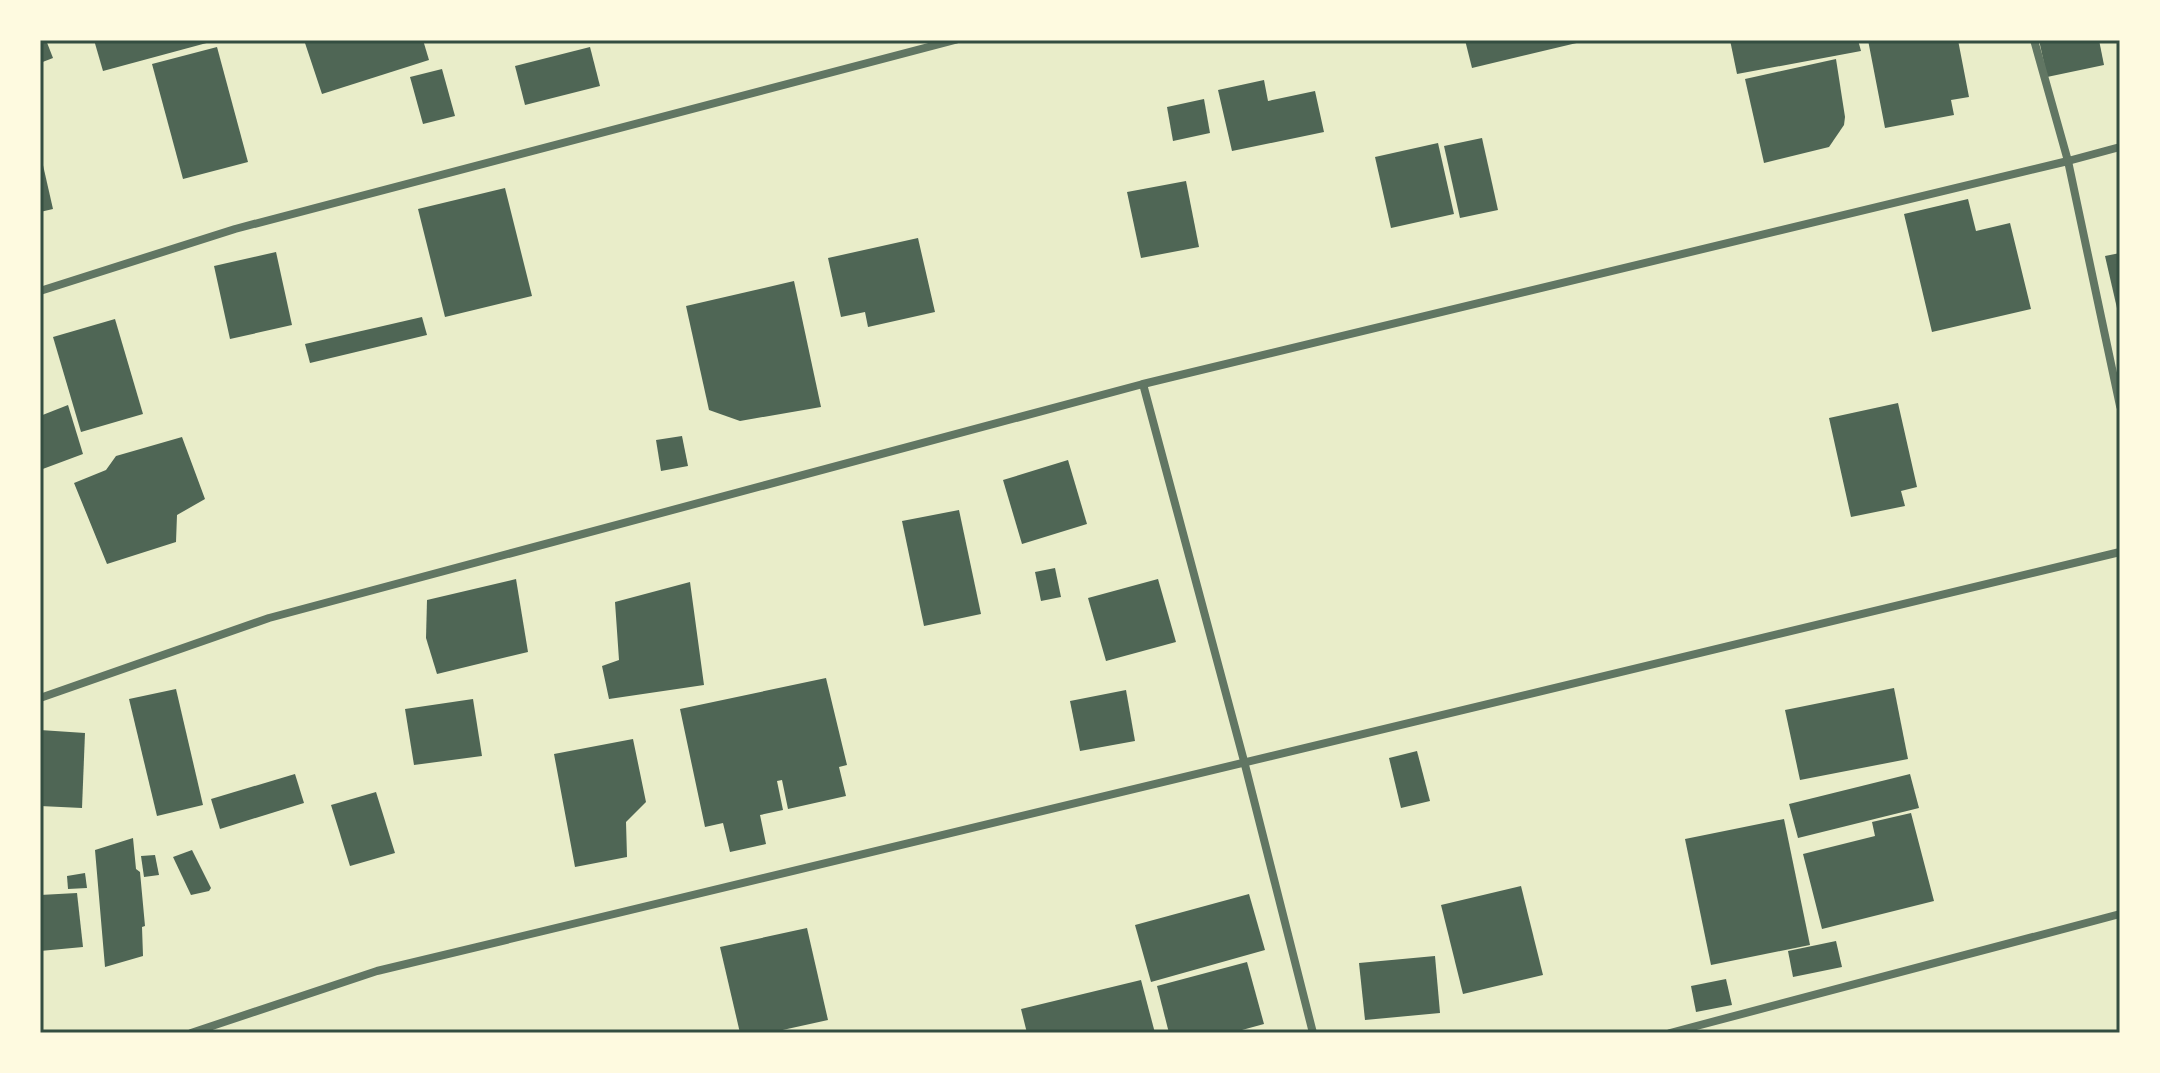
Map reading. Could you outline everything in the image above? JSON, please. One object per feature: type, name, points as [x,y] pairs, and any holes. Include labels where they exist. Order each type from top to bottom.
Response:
[{"type":"street","points":[[40,291],[235,229],[955,40]]},
{"type":"street","points":[[2034,40],[2068,161],[2120,406]]},
{"type":"street","points":[[40,698],[269,618],[1143,384],[2120,147]]},
{"type":"street","points":[[1143,384],[1313,1033]]},
{"type":"street","points":[[191,1033],[377,971],[2120,552]]},
{"type":"street","points":[[1670,1033],[2120,914]]},
{"type":"building","points":[[40,40],[46,40],[53,58],[40,63]]},
{"type":"building","points":[[94,40],[214,40],[214,41],[103,71]]},
{"type":"building","points":[[304,40],[423,40],[429,60],[322,94]]},
{"type":"building","points":[[1465,40],[1585,40],[1585,41],[1472,68]]},
{"type":"building","points":[[1730,40],[1858,40],[1861,51],[1737,74]]},
{"type":"building","points":[[1868,40],[1958,40],[1969,97],[1951,100],[1954,115],[1885,128]]},
{"type":"building","points":[[2039,40],[2099,40],[2104,65],[2047,77]]},
{"type":"building","points":[[217,47],[248,162],[183,179],[152,64]]},
{"type":"building","points":[[590,47],[600,86],[525,105],[515,66]]},
{"type":"building","points":[[1836,59],[1845,117],[1844,125],[1829,147],[1764,163],[1745,79]]},
{"type":"building","points":[[442,69],[455,116],[423,124],[410,77]]},
{"type":"building","points":[[1264,80],[1268,101],[1315,91],[1324,132],[1232,151],[1218,90]]},
{"type":"building","points":[[1204,99],[1210,133],[1173,141],[1167,107]]},
{"type":"building","points":[[1482,138],[1498,210],[1460,218],[1444,146]]},
{"type":"building","points":[[1438,143],[1454,214],[1391,228],[1375,157]]},
{"type":"building","points":[[40,152],[53,209],[40,212]]},
{"type":"building","points":[[1186,181],[1199,247],[1141,258],[1127,192]]},
{"type":"building","points":[[505,188],[532,296],[445,317],[418,209]]},
{"type":"building","points":[[1968,199],[1976,231],[2010,223],[2031,309],[1932,332],[1904,214]]},
{"type":"building","points":[[918,238],[935,312],[868,327],[865,312],[841,317],[828,258]]},
{"type":"building","points":[[276,252],[292,325],[230,339],[214,266]]},
{"type":"building","points":[[2120,253],[2120,316],[2119,317],[2105,256]]},
{"type":"building","points":[[794,281],[821,407],[740,421],[709,410],[686,306]]},
{"type":"building","points":[[422,317],[427,335],[310,363],[305,344]]},
{"type":"building","points":[[115,319],[143,414],[81,432],[53,337]]},
{"type":"building","points":[[1898,403],[1917,487],[1901,491],[1905,506],[1851,517],[1829,418]]},
{"type":"building","points":[[68,405],[83,454],[40,470],[40,416]]},
{"type":"building","points":[[682,436],[688,466],[661,471],[656,440]]},
{"type":"building","points":[[182,437],[205,499],[177,515],[176,542],[107,564],[74,483],[106,470],[116,456]]},
{"type":"building","points":[[1068,460],[1087,524],[1022,544],[1003,480]]},
{"type":"building","points":[[959,510],[981,614],[924,626],[902,521]]},
{"type":"building","points":[[1055,568],[1061,597],[1041,601],[1035,572]]},
{"type":"building","points":[[516,579],[528,652],[437,674],[426,638],[427,600]]},
{"type":"building","points":[[1158,579],[1176,642],[1106,661],[1088,598]]},
{"type":"building","points":[[690,582],[704,685],[609,699],[602,666],[619,660],[615,602]]},
{"type":"building","points":[[826,678],[847,765],[839,767],[846,796],[788,809],[782,780],[777,781],[783,810],[760,815],[766,844],[730,852],[723,823],[705,827],[680,709]]},
{"type":"building","points":[[1894,688],[1908,759],[1800,780],[1785,710]]},
{"type":"building","points":[[176,689],[203,805],[157,816],[129,699]]},
{"type":"building","points":[[1126,690],[1135,741],[1080,751],[1070,701]]},
{"type":"building","points":[[473,699],[482,756],[414,765],[405,709]]},
{"type":"building","points":[[40,730],[85,733],[82,808],[40,806]]},
{"type":"building","points":[[633,739],[646,802],[626,822],[627,857],[575,867],[554,754]]},
{"type":"building","points":[[1417,751],[1430,801],[1401,808],[1389,758]]},
{"type":"building","points":[[295,774],[304,803],[220,829],[211,799]]},
{"type":"building","points":[[1910,774],[1919,808],[1798,838],[1789,804]]},
{"type":"building","points":[[376,792],[395,853],[350,866],[331,805]]},
{"type":"building","points":[[1911,813],[1934,901],[1822,929],[1803,854],[1875,836],[1872,822]]},
{"type":"building","points":[[1784,819],[1810,945],[1711,965],[1685,839]]},
{"type":"building","points":[[133,838],[145,926],[142,927],[143,956],[105,967],[95,850]]},
{"type":"building","points":[[192,850],[211,888],[191,895],[173,857]]},
{"type":"building","points":[[155,855],[159,875],[144,877],[141,856]]},
{"type":"building","points":[[85,873],[87,888],[68,889],[67,876]]},
{"type":"building","points":[[1521,886],[1543,975],[1463,994],[1441,905]]},
{"type":"building","points":[[77,893],[83,947],[40,951],[40,895]]},
{"type":"building","points":[[1249,894],[1265,950],[1151,982],[1135,925]]},
{"type":"building","points":[[807,928],[828,1020],[769,1033],[740,1033],[720,947]]},
{"type":"building","points":[[1836,941],[1842,967],[1793,977],[1788,951]]},
{"type":"building","points":[[1435,956],[1440,1013],[1365,1020],[1359,963]]},
{"type":"building","points":[[1247,962],[1264,1024],[1231,1033],[1169,1033],[1157,986]]},
{"type":"building","points":[[1726,979],[1732,1005],[1696,1012],[1691,986]]},
{"type":"building","points":[[1141,980],[1155,1033],[1027,1033],[1021,1009]]}]
